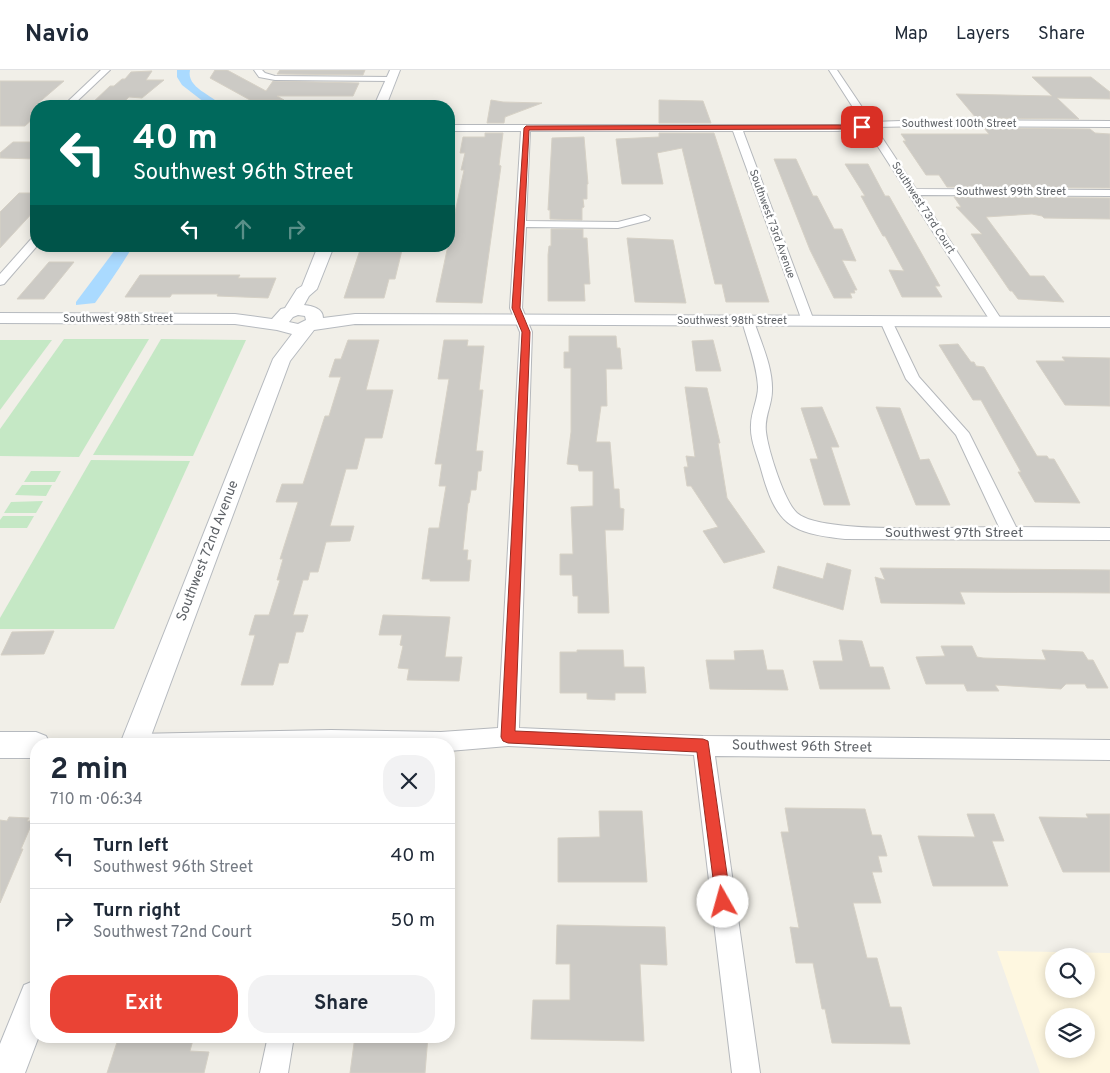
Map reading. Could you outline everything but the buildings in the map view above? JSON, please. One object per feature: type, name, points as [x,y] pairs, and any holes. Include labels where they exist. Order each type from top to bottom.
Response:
[{"type":"street","points":[[74,100],[106,70]]},
{"type":"street","name":"Southwest 73rd Court","points":[[833,70],[997,322]]},
{"type":"street","points":[[258,72],[267,77],[284,79],[393,74],[382,100]]},
{"type":"street","name":"Southwest 100th Street","points":[[455,128],[838,128],[935,123],[1110,124]]},
{"type":"street","points":[[508,737],[526,332],[516,308],[526,128]]},
{"type":"street","name":"Southwest 73rd Avenue","points":[[736,128],[808,321]]},
{"type":"street","name":"Southwest 99th Street","points":[[912,192],[1110,193]]},
{"type":"street","points":[[520,224],[618,224],[645,218]]},
{"type":"street","points":[[0,282],[30,247]]},
{"type":"street","name":"Southwest 72nd Avenue","points":[[136,738],[282,359],[280,352],[285,339],[312,293],[309,289],[324,252]]},
{"type":"street","name":"Southwest 98th Street","points":[[0,318],[1110,322]]},
{"type":"street","name":"Southwest 97th Street","points":[[748,321],[765,387],[759,417],[759,433],[777,500],[787,514],[800,524],[815,529],[846,533],[1110,534]]},
{"type":"street","points":[[886,321],[918,387],[949,417],[962,433],[1010,534]]},
{"type":"street","name":"Southwest 96th Street","points":[[455,741],[508,737],[703,746],[1110,750]]},
{"type":"street","points":[[0,745],[30,745]]},
{"type":"street","points":[[703,746],[746,1073]]},
{"type":"street","points":[[7,1073],[30,1013]]},
{"type":"street","points":[[274,1073],[280,1043]]},
{"type":"shaded area","points":[[997,951],[1045,952],[1045,998],[1095,998],[1095,953],[1110,953],[1110,1073],[1040,1073]]},
{"type":"green space","points":[[64,339],[149,339],[79,457],[0,456],[0,429]]},
{"type":"green space","points":[[161,339],[246,340],[193,456],[93,455]]},
{"type":"green space","points":[[0,340],[52,340],[0,410]]},
{"type":"green space","points":[[91,460],[190,461],[114,629],[0,629],[0,618]]},
{"type":"green space","points":[[31,471],[61,471],[55,482],[24,482]]},
{"type":"green space","points":[[22,485],[52,485],[46,496],[15,495]]},
{"type":"green space","points":[[43,501],[36,513],[4,513],[11,502]]},
{"type":"green space","points":[[3,516],[34,516],[27,528],[0,528],[0,520]]},
{"type":"water","points":[[177,70],[190,70],[192,82],[201,91],[215,100],[201,100],[182,85],[177,77]]},
{"type":"water","points":[[114,252],[129,252],[95,303],[76,305],[76,302]]},
{"type":"route","points":[[723,902],[703,746],[575,738],[508,737],[526,332],[516,308],[526,128],[862,127]]}]
